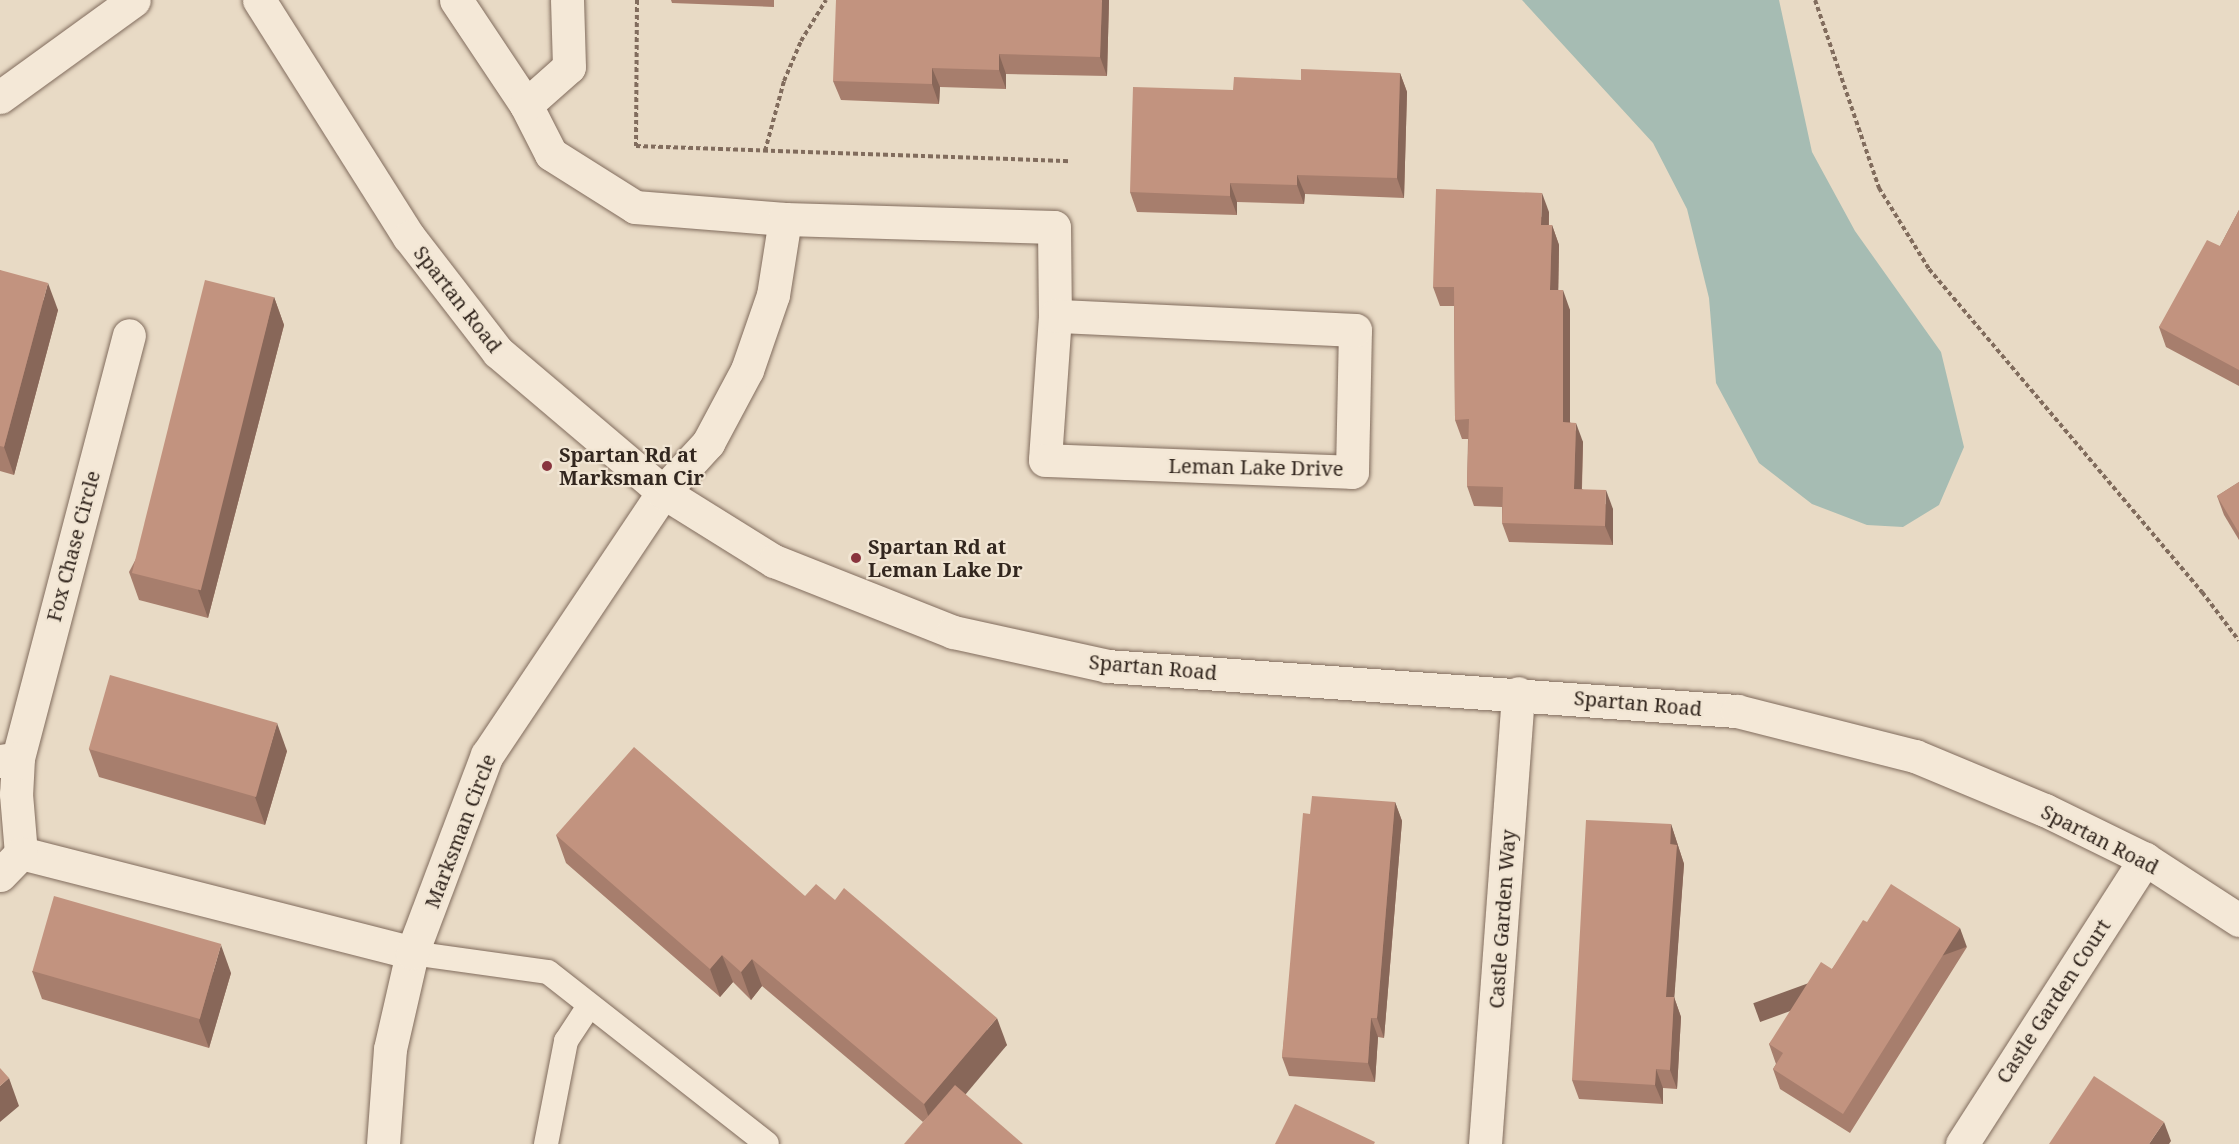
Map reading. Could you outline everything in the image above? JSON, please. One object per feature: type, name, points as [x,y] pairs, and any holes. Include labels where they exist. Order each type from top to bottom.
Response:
[{"type":"street","points":[[0,97],[134,0]]},
{"type":"street","name":"Spartan Road","points":[[259,0],[409,237],[498,352],[663,492],[774,561],[952,632],[1107,666],[1518,693],[1737,711],[1915,756],[2045,810],[2145,859],[2239,920]]},
{"type":"street","name":"Leman Lake Drive","points":[[456,0],[526,105],[550,153],[635,207],[785,219],[1054,227],[1055,316],[1045,460],[1352,472],[1355,330],[1055,316]]},
{"type":"street","points":[[526,105],[569,67],[567,0]]},
{"type":"street","points":[[663,492],[708,443],[747,370],[773,295],[785,219]]},
{"type":"street","name":"Fox Chase Circle","points":[[129,335],[9,760],[16,794],[11,864],[412,953]]},
{"type":"street","name":"Marksman Circle","points":[[383,1144],[390,1049],[412,953],[487,755],[663,492]]},
{"type":"street","name":"Castle Garden Way","points":[[1485,1144],[1518,693]]},
{"type":"street","name":"Castle Garden Court","points":[[1962,1144],[2145,859]]},
{"type":"lane","points":[[412,953],[548,972],[767,1144]]},
{"type":"lane","points":[[546,1144],[566,1041],[590,1006]]},
{"type":"path","points":[[637,0],[636,146],[1071,161]]},
{"type":"path","points":[[765,151],[784,81],[801,41],[826,0]]},
{"type":"path","points":[[1815,0],[1879,188],[1929,269],[2202,592],[2239,641]]},
{"type":"shaded area","points":[[1522,0],[1779,0],[1812,152],[1855,231],[1941,352],[1964,447],[1939,505],[1903,527],[1867,525],[1812,504],[1759,463],[1716,383],[1709,298],[1687,209],[1653,143]]},
{"type":"building","points":[[836,0],[1102,0],[1100,57],[999,54],[999,70],[932,68],[932,84],[833,81]]},
{"type":"building","points":[[1301,69],[1400,73],[1397,178],[1297,175],[1297,185],[1230,183],[1230,196],[1130,192],[1133,87],[1233,90],[1234,77],[1301,80]]},
{"type":"building","points":[[1436,189],[1542,193],[1541,225],[1552,225],[1550,290],[1563,290],[1563,422],[1576,423],[1574,489],[1606,490],[1605,526],[1502,523],[1503,487],[1467,486],[1469,419],[1455,420],[1454,287],[1433,287]]},
{"type":"building","points":[[2239,210],[2239,370],[2159,327],[2207,240],[2220,246]]},
{"type":"building","points":[[0,270],[48,283],[4,447],[0,446]]},
{"type":"building","points":[[205,280],[274,297],[201,590],[132,573]]},
{"type":"building","points":[[2239,482],[2239,533],[2217,496]]},
{"type":"building","points":[[110,675],[277,723],[256,797],[89,749]]},
{"type":"building","points":[[634,747],[805,896],[816,884],[835,900],[844,888],[997,1018],[924,1104],[752,959],[741,972],[722,955],[710,969],[556,835]]},
{"type":"building","points":[[1312,796],[1395,802],[1377,1018],[1371,1018],[1368,1063],[1282,1057],[1303,813],[1310,814]]},
{"type":"building","points":[[1586,820],[1671,824],[1670,844],[1677,845],[1666,997],[1674,997],[1670,1070],[1656,1069],[1655,1085],[1572,1080]]},
{"type":"building","points":[[1891,884],[1960,928],[1843,1114],[1773,1069],[1783,1053],[1769,1044],[1821,962],[1832,969],[1863,920],[1867,922]]},
{"type":"building","points":[[54,896],[221,944],[200,1019],[33,971]]},
{"type":"building","points":[[0,1068],[9,1078],[0,1086]]},
{"type":"building","points":[[2094,1076],[2164,1122],[2149,1144],[2049,1144]]},
{"type":"building","points":[[955,1085],[1023,1144],[904,1144]]},
{"type":"building","points":[[1295,1104],[1375,1142],[1374,1144],[1275,1144]]},
{"type":"place","name":"Spartan Rd at Marksman Cir","points":[[547,466]]},
{"type":"place","name":"Spartan Rd at Leman Lake Dr","points":[[856,558]]}]
